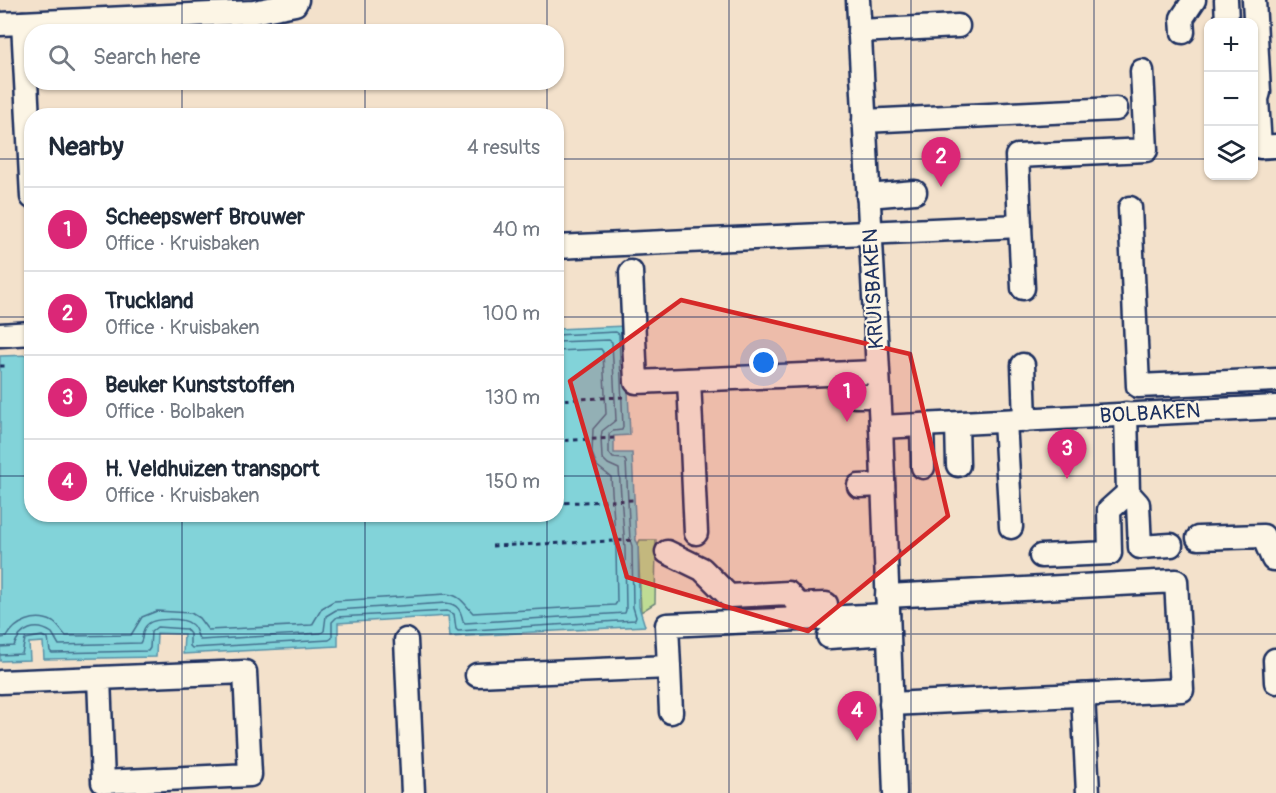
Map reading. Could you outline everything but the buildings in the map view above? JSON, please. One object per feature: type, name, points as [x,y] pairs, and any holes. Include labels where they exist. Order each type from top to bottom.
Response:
[{"type":"street","points":[[0,24],[254,12],[295,4],[297,0]]},
{"type":"street","name":"KRUISBAKEN","points":[[858,0],[881,427],[895,793]]},
{"type":"street","points":[[1183,32],[1182,18],[1194,0]]},
{"type":"street","points":[[1226,0],[1227,18]]},
{"type":"street","points":[[1254,0],[1260,147],[1276,146]]},
{"type":"street","points":[[23,23],[24,42]]},
{"type":"street","points":[[859,31],[958,26]]},
{"type":"street","points":[[1023,288],[1017,156],[1146,150],[1142,70]]},
{"type":"street","points":[[26,90],[27,108]]},
{"type":"street","points":[[864,121],[1116,109]]},
{"type":"street","points":[[867,189],[915,186]]},
{"type":"street","points":[[1130,208],[1138,386],[1276,380]]},
{"type":"street","points":[[564,247],[1020,226]]},
{"type":"street","points":[[631,273],[636,382],[877,372]]},
{"type":"street","points":[[0,335],[24,334]]},
{"type":"street","points":[[1011,527],[1015,421],[1023,365]]},
{"type":"street","points":[[689,380],[696,533]]},
{"type":"street","points":[[855,396],[879,396]]},
{"type":"street","name":"BOLBAKEN","points":[[881,427],[1276,407]]},
{"type":"street","points":[[1126,414],[1128,493],[1138,504],[1140,548],[1171,545]]},
{"type":"street","points":[[957,424],[958,465]]},
{"type":"street","points":[[922,425],[924,467]]},
{"type":"street","points":[[859,486],[883,485]]},
{"type":"street","points":[[1041,556],[1110,553],[1109,510],[1128,493]]},
{"type":"street","points":[[1198,538],[1263,536],[1273,559],[1276,559]]},
{"type":"street","points":[[667,552],[702,569],[729,596],[788,593],[799,605],[888,611]]},
{"type":"street","points":[[671,711],[667,625],[888,611],[1176,581],[1182,690],[891,704]]},
{"type":"street","points":[[829,637],[888,611]]},
{"type":"street","points":[[405,640],[413,793]]},
{"type":"street","points":[[477,675],[669,667]]},
{"type":"street","points":[[0,682],[245,672],[250,775],[102,782],[99,678]]},
{"type":"street","points":[[1083,694],[1088,793]]},
{"type":"path","points":[[0,366],[9,366]]},
{"type":"path","points":[[564,400],[628,397]]},
{"type":"path","points":[[564,441],[614,438]]},
{"type":"path","points":[[564,503],[635,500]]},
{"type":"path","points":[[492,546],[636,540]]},
{"type":"highlighted area","points":[[681,300],[910,354],[948,516],[808,631],[627,577],[570,381]]},
{"type":"green space","points":[[640,540],[656,540],[655,603],[641,612],[638,544]]},
{"type":"water","points":[[625,326],[630,435],[614,436],[614,453],[632,453],[638,544],[639,607],[645,626],[450,637],[448,616],[338,623],[338,646],[183,654],[184,634],[157,633],[156,657],[44,659],[43,642],[29,643],[30,660],[0,661],[0,356],[24,355],[24,522],[564,522],[564,329]]},
{"type":"place","name":"Truckland","points":[[941,187]]},
{"type":"place","name":"Scheepswerf Brouwer","points":[[847,422]]},
{"type":"place","name":"Beuker Kunststoffen","points":[[1067,479]]},
{"type":"place","name":"H. Veldhuizen transport","points":[[857,741]]}]
